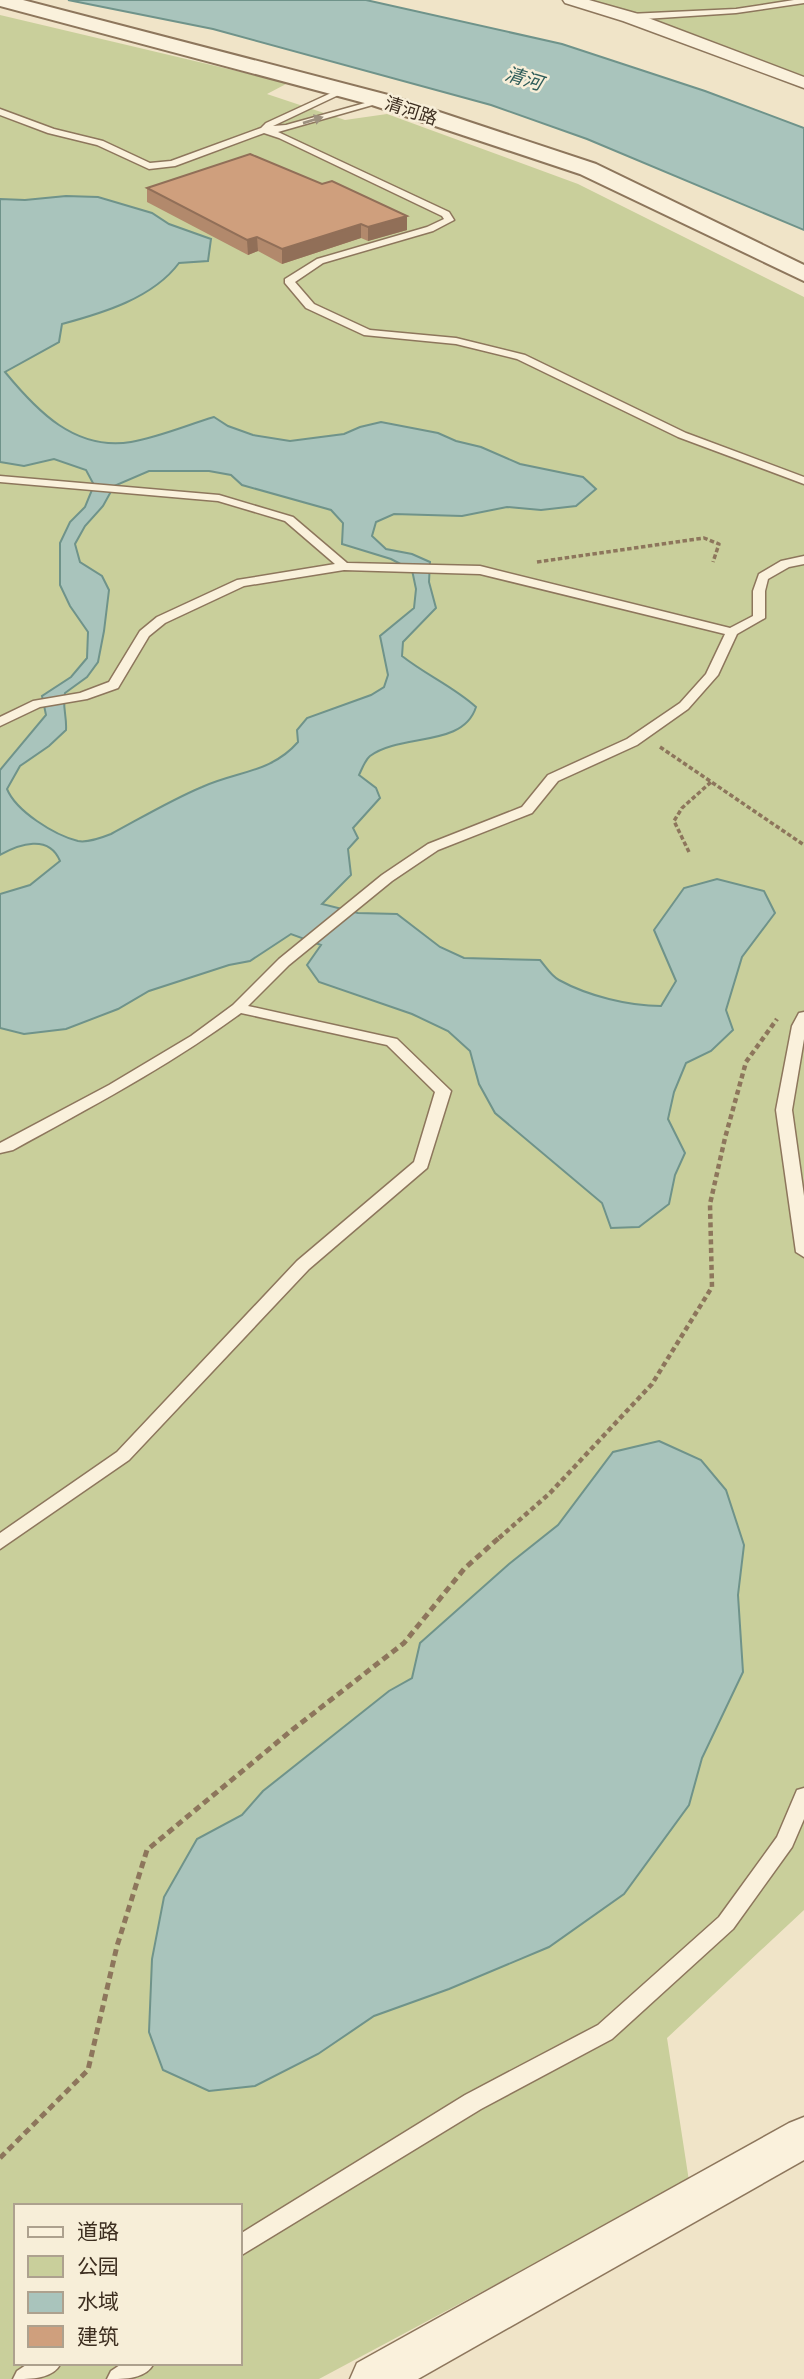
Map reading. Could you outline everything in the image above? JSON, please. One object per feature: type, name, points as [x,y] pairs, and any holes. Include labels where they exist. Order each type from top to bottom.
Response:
[{"type":"street","name":"清河路","points":[[0,0],[380,100],[588,169],[804,274]]},
{"type":"street","points":[[571,0],[629,17],[804,83]]},
{"type":"street","points":[[373,2379],[804,2137]]},
{"type":"lane","points":[[629,17],[736,11],[804,1]]},
{"type":"lane","points":[[264,131],[269,125],[345,90]]},
{"type":"lane","points":[[0,112],[51,131],[100,143],[149,166],[172,164],[264,131],[287,128],[380,100]]},
{"type":"lane","points":[[264,131],[282,136],[446,214],[449,220],[429,229],[320,261],[289,281],[310,306],[368,333],[456,341],[521,357],[682,435],[804,481]]},
{"type":"lane","points":[[0,479],[219,498],[289,519],[344,566]]},
{"type":"lane","points":[[0,1147],[8,1146],[114,1088],[196,1039],[238,1008],[284,962],[387,878],[433,847],[527,810],[554,778],[642,735],[684,706],[712,675],[732,632],[759,618],[759,591],[763,577],[785,564],[804,560]]},
{"type":"lane","points":[[0,722],[37,704],[83,696],[114,685],[144,634],[161,620],[241,583],[344,566],[480,570],[732,632]]},
{"type":"lane","points":[[0,1542],[123,1456],[303,1265],[421,1164],[443,1091],[392,1042],[238,1008]]},
{"type":"lane","points":[[804,1016],[799,1027],[784,1110],[804,1252]]},
{"type":"lane","points":[[242,2245],[473,2102],[605,2032],[726,1923],[785,1841],[804,1796]]},
{"type":"lane","points":[[25,2379],[47,2365]]},
{"type":"lane","points":[[119,2379],[140,2365]]},
{"type":"path","points":[[480,570],[704,538],[719,544],[713,562]]},
{"type":"path","points":[[642,735],[804,845]]},
{"type":"path","points":[[689,852],[674,821],[682,808],[711,782]]},
{"type":"path","points":[[0,2158],[88,2070],[117,1945],[147,1850],[292,1730],[404,1643],[464,1569],[550,1493],[652,1384],[712,1287],[710,1204],[725,1138],[746,1062],[773,1022],[783,1013]]},
{"type":"green space","points":[[585,0],[804,0],[804,80],[671,26]]},
{"type":"green space","points":[[0,15],[288,83],[267,94],[345,120],[387,114],[578,184],[804,297],[804,1910],[667,2038],[689,2181],[319,2379],[0,2379]]},
{"type":"water","name":"清河","points":[[68,0],[366,0],[562,44],[705,91],[804,128],[804,230],[587,139],[491,105],[213,29]]},
{"type":"water","points":[[66,196],[98,197],[152,213],[169,224],[211,239],[208,261],[179,263],[156,286],[141,295],[94,315],[62,324],[59,342],[5,372],[44,414],[75,434],[111,443],[131,442],[214,417],[228,426],[253,435],[290,441],[344,434],[381,422],[438,433],[481,447],[520,464],[583,477],[596,489],[576,506],[541,510],[507,507],[462,516],[394,514],[376,522],[372,536],[386,549],[412,554],[430,562],[429,582],[436,608],[403,642],[402,656],[476,707],[469,720],[458,729],[398,744],[368,758],[359,775],[376,788],[380,798],[353,828],[358,838],[348,849],[351,875],[322,904],[358,913],[397,914],[440,947],[464,958],[540,960],[556,978],[583,991],[622,1002],[661,1006],[676,981],[654,930],[684,888],[717,879],[764,891],[775,913],[742,957],[726,1010],[733,1030],[711,1051],[686,1063],[674,1092],[668,1119],[685,1153],[675,1175],[669,1204],[639,1227],[611,1228],[602,1203],[495,1113],[479,1084],[470,1051],[448,1031],[412,1014],[319,982],[307,965],[321,945],[291,934],[250,961],[229,965],[149,991],[118,1009],[66,1029],[24,1034],[0,1028],[0,894],[30,885],[60,861],[49,847],[41,844],[24,845],[0,855],[0,770],[46,715],[42,696],[71,677],[87,658],[88,632],[70,606],[60,585],[60,543],[70,522],[85,507],[94,485],[86,470],[54,459],[24,466],[0,462],[0,199],[25,200]],"holes":[[[149,471],[209,471],[231,475],[242,485],[331,510],[343,523],[342,544],[391,559],[412,570],[416,589],[414,608],[380,636],[388,675],[384,687],[371,695],[307,718],[297,730],[298,742],[288,752],[265,766],[190,792],[103,837],[90,841],[68,838],[27,814],[7,789],[20,766],[49,746],[66,730],[65,693],[87,677],[98,662],[109,590],[102,576],[80,562],[75,544],[114,486]]]},
{"type":"water","points":[[659,1441],[701,1460],[726,1490],[744,1545],[738,1595],[743,1672],[702,1758],[689,1805],[624,1894],[549,1947],[449,1989],[374,2016],[318,2054],[255,2086],[209,2091],[163,2070],[149,2032],[152,1959],[164,1897],[197,1839],[242,1815],[263,1791],[389,1691],[412,1678],[420,1643],[509,1564],[558,1525],[613,1452]]},
{"type":"building","points":[[250,154],[322,184],[332,181],[407,216],[368,227],[361,224],[282,249],[257,237],[247,240],[147,188]]}]
